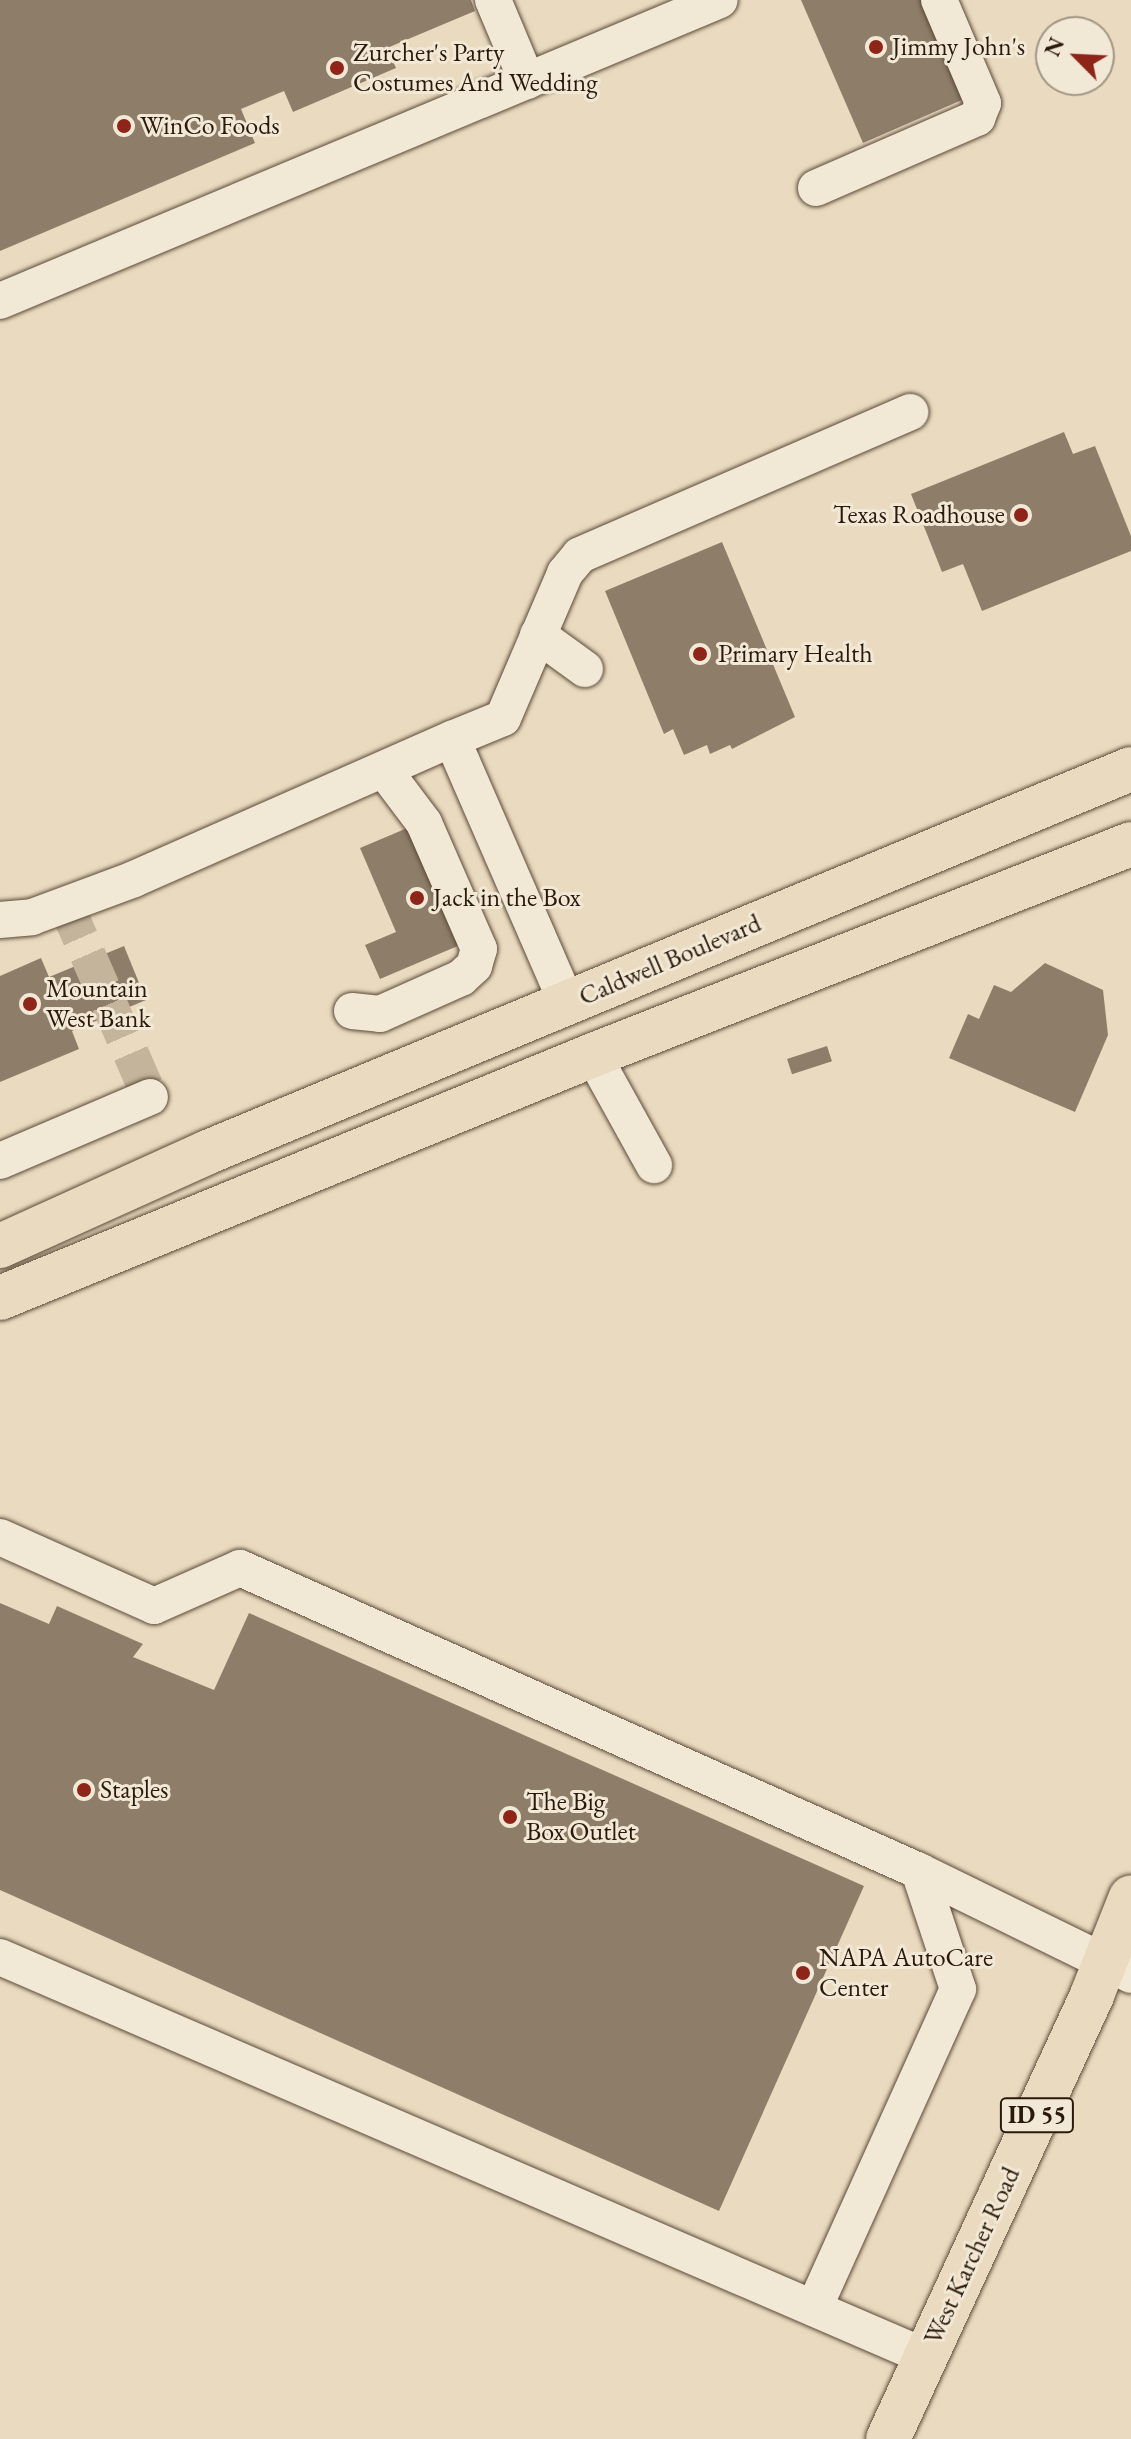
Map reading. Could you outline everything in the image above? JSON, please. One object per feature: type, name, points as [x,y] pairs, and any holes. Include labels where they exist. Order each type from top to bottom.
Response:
[{"type":"main road","name":"Caldwell Boulevard","points":[[0,1246],[208,1152],[1131,769]]},
{"type":"main road","points":[[0,1298],[593,1055],[1131,844]]},
{"type":"main road","name":"West Karcher Road","points":[[888,2439],[1118,1969],[1131,1897]]},
{"type":"lane","points":[[493,0],[527,81]]},
{"type":"lane","points":[[0,301],[720,0]]},
{"type":"lane","points":[[816,188],[977,118],[983,103],[939,0]]},
{"type":"lane","points":[[0,920],[32,917],[134,879],[503,718],[565,573],[580,555],[910,412]]},
{"type":"lane","points":[[538,635],[585,669]]},
{"type":"lane","points":[[452,739],[567,1003]]},
{"type":"lane","points":[[352,1011],[380,1014],[461,978],[474,966],[479,949],[424,823],[384,770]]},
{"type":"lane","points":[[593,1055],[654,1165]]},
{"type":"lane","points":[[0,1161],[150,1097]]},
{"type":"lane","points":[[0,1537],[154,1606],[240,1568],[919,1871],[1118,1969]]},
{"type":"lane","points":[[814,2308],[958,1989],[919,1871]]},
{"type":"lane","points":[[0,1957],[926,2357]]},
{"type":"building","name":"WinCo Foods","points":[[0,0],[471,0],[475,11],[387,48],[396,68],[293,112],[284,91],[241,109],[255,143],[0,251]]},
{"type":"building","points":[[801,0],[922,0],[964,99],[863,143]]},
{"type":"building","name":"Texas Roadhouse","points":[[1064,432],[1073,454],[1095,446],[1131,536],[1131,551],[982,611],[963,564],[942,572],[911,494]]},
{"type":"building","name":"Primary Health","points":[[722,542],[795,717],[732,749],[730,745],[710,754],[707,745],[684,755],[673,729],[664,734],[605,591]]},
{"type":"building","name":"Jack in the Box","points":[[412,826],[460,945],[380,979],[365,945],[396,932],[360,848]]},
{"type":"building","points":[[124,946],[146,1000],[72,1031],[79,1049],[0,1082],[0,976],[41,958],[49,977]]},
{"type":"building","points":[[1045,963],[1103,990],[1108,1035],[1075,1112],[949,1058],[968,1014],[979,1019],[994,985],[1011,992]]},
{"type":"building","points":[[827,1046],[832,1061],[792,1074],[787,1059]]},
{"type":"building","points":[[0,1603],[49,1624],[57,1606],[143,1644],[133,1657],[214,1690],[249,1613],[864,1886],[719,2211],[0,1890]]},
{"type":"tunnel","points":[[66,905],[150,1097]]},
{"type":"place","name":"Jimmy John's","points":[[876,47]]},
{"type":"place","name":"Zurcher's Party Costumes And Wedding","points":[[337,68]]},
{"type":"place","name":"WinCo Foods","points":[[124,126]]},
{"type":"place","name":"Texas Roadhouse","points":[[1021,515]]},
{"type":"place","name":"Primary Health","points":[[700,654]]},
{"type":"place","name":"Jack in the Box","points":[[417,898]]},
{"type":"place","name":"Mountain West Bank","points":[[30,1004]]},
{"type":"place","name":"Staples","points":[[84,1790]]},
{"type":"place","name":"The Big Box Outlet","points":[[510,1817]]},
{"type":"place","name":"NAPA AutoCare Center","points":[[803,1973]]}]
